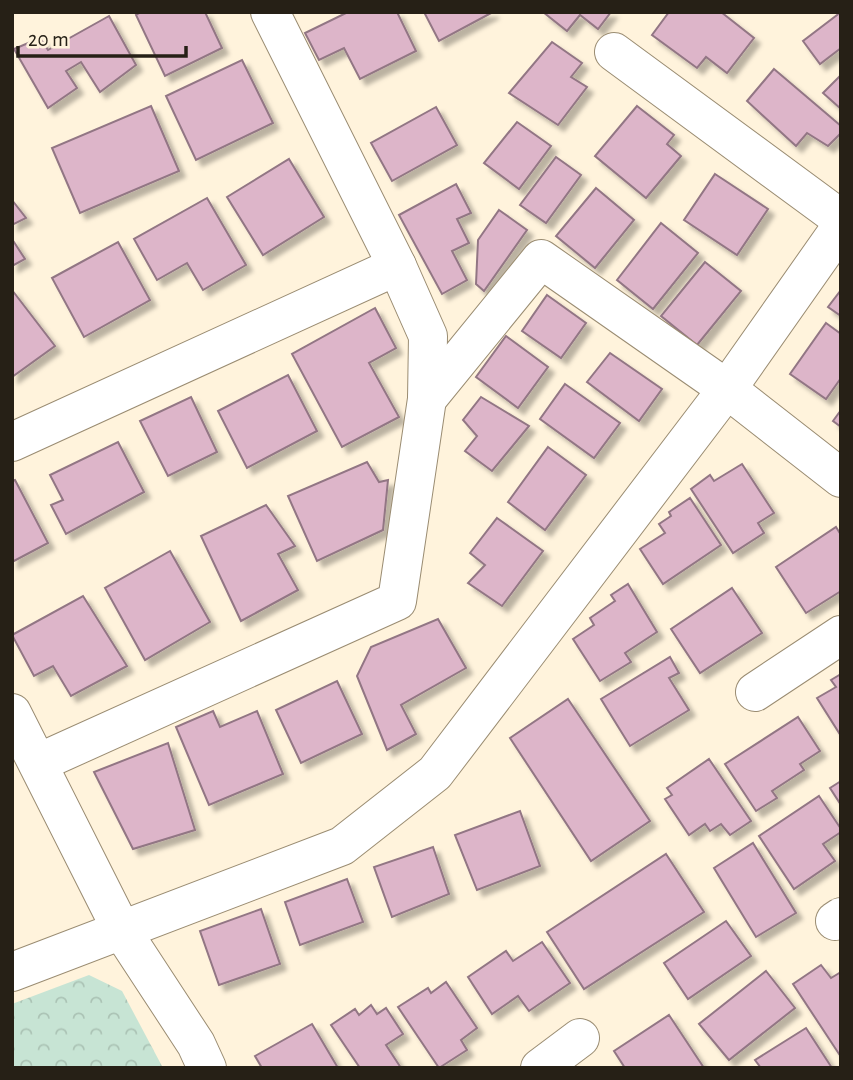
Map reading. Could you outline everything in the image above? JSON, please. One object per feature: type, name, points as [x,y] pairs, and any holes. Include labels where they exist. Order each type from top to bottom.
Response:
[{"type":"street","points":[[38,763],[397,601],[426,399],[428,336],[397,266],[270,12]]},
{"type":"street","points":[[614,52],[841,219]]},
{"type":"street","points":[[12,972],[342,846],[435,773],[727,389],[841,226]]},
{"type":"street","points":[[426,399],[541,259],[727,389],[841,478]]},
{"type":"street","points":[[12,442],[397,266]]},
{"type":"street","points":[[755,692],[841,635]]},
{"type":"street","points":[[12,713],[122,931],[195,1044],[207,1068]]},
{"type":"street","points":[[540,1068],[580,1038]]},
{"type":"green space","points":[[89,975],[122,991],[163,1068],[12,1068],[12,1004]]},
{"type":"building","points":[[141,12],[205,12],[222,48],[165,76],[136,15]]},
{"type":"building","points":[[348,12],[397,12],[416,51],[360,79],[344,48],[319,60],[305,33]]},
{"type":"building","points":[[424,12],[493,12],[439,41]]},
{"type":"building","points":[[543,12],[611,12],[598,29],[580,15],[567,31]]},
{"type":"building","points":[[669,12],[721,12],[754,38],[727,73],[706,57],[697,68],[652,35]]},
{"type":"building","points":[[841,12],[841,48],[820,64],[803,41]]},
{"type":"building","points":[[109,16],[136,65],[100,92],[81,62],[66,71],[77,88],[48,108],[14,49],[40,38],[48,50]]},
{"type":"building","points":[[552,42],[582,63],[571,77],[587,87],[558,125],[509,93]]},
{"type":"building","points":[[242,60],[273,123],[196,160],[166,96]]},
{"type":"building","points":[[774,69],[841,126],[841,133],[828,146],[807,133],[796,146],[747,101]]},
{"type":"building","points":[[841,75],[841,109],[823,93]]},
{"type":"building","points":[[151,106],[179,171],[80,213],[52,148]]},
{"type":"building","points":[[637,106],[674,135],[667,144],[681,156],[646,198],[595,156]]},
{"type":"building","points":[[436,107],[457,145],[392,181],[371,143]]},
{"type":"building","points":[[517,122],[551,146],[519,189],[484,163]]},
{"type":"building","points":[[556,157],[581,175],[546,223],[520,205]]},
{"type":"building","points":[[289,159],[324,217],[263,255],[227,197]]},
{"type":"building","points":[[715,174],[768,209],[737,255],[684,220]]},
{"type":"building","points":[[456,184],[471,213],[457,219],[469,243],[452,251],[467,280],[442,294],[399,215]]},
{"type":"building","points":[[596,188],[634,220],[595,268],[556,236]]},
{"type":"building","points":[[207,198],[246,265],[203,290],[187,263],[157,280],[134,239]]},
{"type":"building","points":[[12,200],[26,218],[12,225]]},
{"type":"building","points":[[499,210],[527,230],[484,291],[476,284],[478,240]]},
{"type":"building","points":[[661,223],[698,253],[653,309],[617,280]]},
{"type":"building","points":[[12,239],[25,259],[12,266]]},
{"type":"building","points":[[118,242],[150,300],[84,337],[52,278]]},
{"type":"building","points":[[705,262],[741,291],[697,345],[661,316]]},
{"type":"building","points":[[12,290],[55,346],[12,377]]},
{"type":"building","points":[[841,290],[841,316],[828,307]]},
{"type":"building","points":[[547,295],[586,323],[561,358],[522,331]]},
{"type":"building","points":[[375,308],[396,348],[369,363],[399,417],[342,447],[292,354]]},
{"type":"building","points":[[826,323],[841,334],[841,378],[826,399],[790,374]]},
{"type":"building","points":[[506,336],[548,367],[518,408],[476,377]]},
{"type":"building","points":[[610,353],[662,389],[639,421],[587,382]]},
{"type":"building","points":[[288,375],[317,431],[247,468],[218,411]]},
{"type":"building","points":[[565,384],[620,423],[594,458],[540,419]]},
{"type":"building","points":[[191,397],[217,452],[168,476],[140,421]]},
{"type":"building","points":[[481,397],[529,426],[492,471],[465,451],[477,436],[463,420]]},
{"type":"building","points":[[841,410],[841,427],[833,421]]},
{"type":"building","points":[[118,442],[144,492],[66,534],[51,505],[63,500],[50,475]]},
{"type":"building","points":[[548,447],[586,475],[545,530],[508,502]]},
{"type":"building","points":[[367,462],[379,482],[388,480],[383,530],[317,561],[288,496]]},
{"type":"building","points":[[742,464],[774,513],[758,523],[764,533],[733,553],[691,489],[710,475],[714,481]]},
{"type":"building","points":[[15,480],[48,543],[12,562],[12,481]]},
{"type":"building","points":[[690,498],[721,545],[663,584],[640,549],[665,533],[659,524],[671,516],[669,512]]},
{"type":"building","points":[[266,505],[295,546],[278,554],[298,590],[241,621],[201,536]]},
{"type":"building","points":[[497,518],[543,551],[502,606],[468,583],[485,565],[470,553]]},
{"type":"building","points":[[836,527],[841,535],[841,591],[806,613],[776,567]]},
{"type":"building","points":[[170,551],[210,622],[145,660],[105,588]]},
{"type":"building","points":[[628,584],[657,632],[625,653],[631,662],[600,681],[573,639],[594,625],[590,618],[615,601],[611,595]]},
{"type":"building","points":[[732,588],[762,633],[700,673],[671,629]]},
{"type":"building","points":[[83,596],[127,666],[71,696],[53,666],[34,676],[12,635]]},
{"type":"building","points":[[438,619],[466,668],[401,705],[416,734],[387,750],[357,676],[371,647]]},
{"type":"building","points":[[670,657],[679,673],[669,678],[689,710],[630,746],[601,699]]},
{"type":"building","points":[[841,674],[841,736],[817,698],[836,687],[831,680]]},
{"type":"building","points":[[337,681],[362,734],[301,763],[276,710]]},
{"type":"building","points":[[568,699],[650,821],[591,861],[510,738]]},
{"type":"building","points":[[213,711],[220,727],[257,711],[283,774],[209,805],[176,727]]},
{"type":"building","points":[[798,717],[820,751],[800,764],[804,770],[772,791],[777,798],[756,811],[725,764]]},
{"type":"building","points":[[168,743],[195,830],[133,849],[94,772]]},
{"type":"building","points":[[709,759],[751,821],[730,835],[721,824],[710,831],[705,824],[689,835],[665,799],[672,795],[667,788]]},
{"type":"building","points":[[841,781],[841,805],[830,788]]},
{"type":"building","points":[[819,796],[841,829],[841,832],[823,844],[835,861],[794,889],[759,836]]},
{"type":"building","points":[[520,811],[540,866],[477,890],[455,835]]},
{"type":"building","points":[[753,843],[796,913],[756,937],[714,868]]},
{"type":"building","points":[[433,847],[449,894],[392,917],[374,867]]},
{"type":"building","points":[[666,854],[704,912],[584,989],[547,932]]},
{"type":"building","points":[[347,879],[363,922],[300,945],[285,902]]},
{"type":"building","points":[[261,909],[280,964],[219,985],[200,931]]},
{"type":"building","points":[[726,921],[751,956],[688,999],[664,963]]},
{"type":"building","points":[[542,942],[570,983],[529,1011],[518,996],[492,1014],[468,977],[506,951],[513,961]]},
{"type":"building","points":[[821,965],[831,978],[841,972],[841,1057],[793,984]]},
{"type":"building","points":[[766,971],[795,1008],[729,1060],[699,1024]]},
{"type":"building","points":[[446,982],[477,1028],[461,1040],[467,1050],[439,1068],[398,1007],[428,988],[431,993]]},
{"type":"building","points":[[371,1005],[377,1014],[386,1008],[403,1034],[386,1045],[401,1068],[360,1068],[331,1025],[355,1009],[359,1015]]},
{"type":"building","points":[[669,1015],[704,1068],[625,1068],[614,1051]]},
{"type":"building","points":[[312,1024],[338,1068],[262,1068],[255,1056]]},
{"type":"building","points":[[806,1028],[832,1068],[761,1068],[755,1060]]}]
